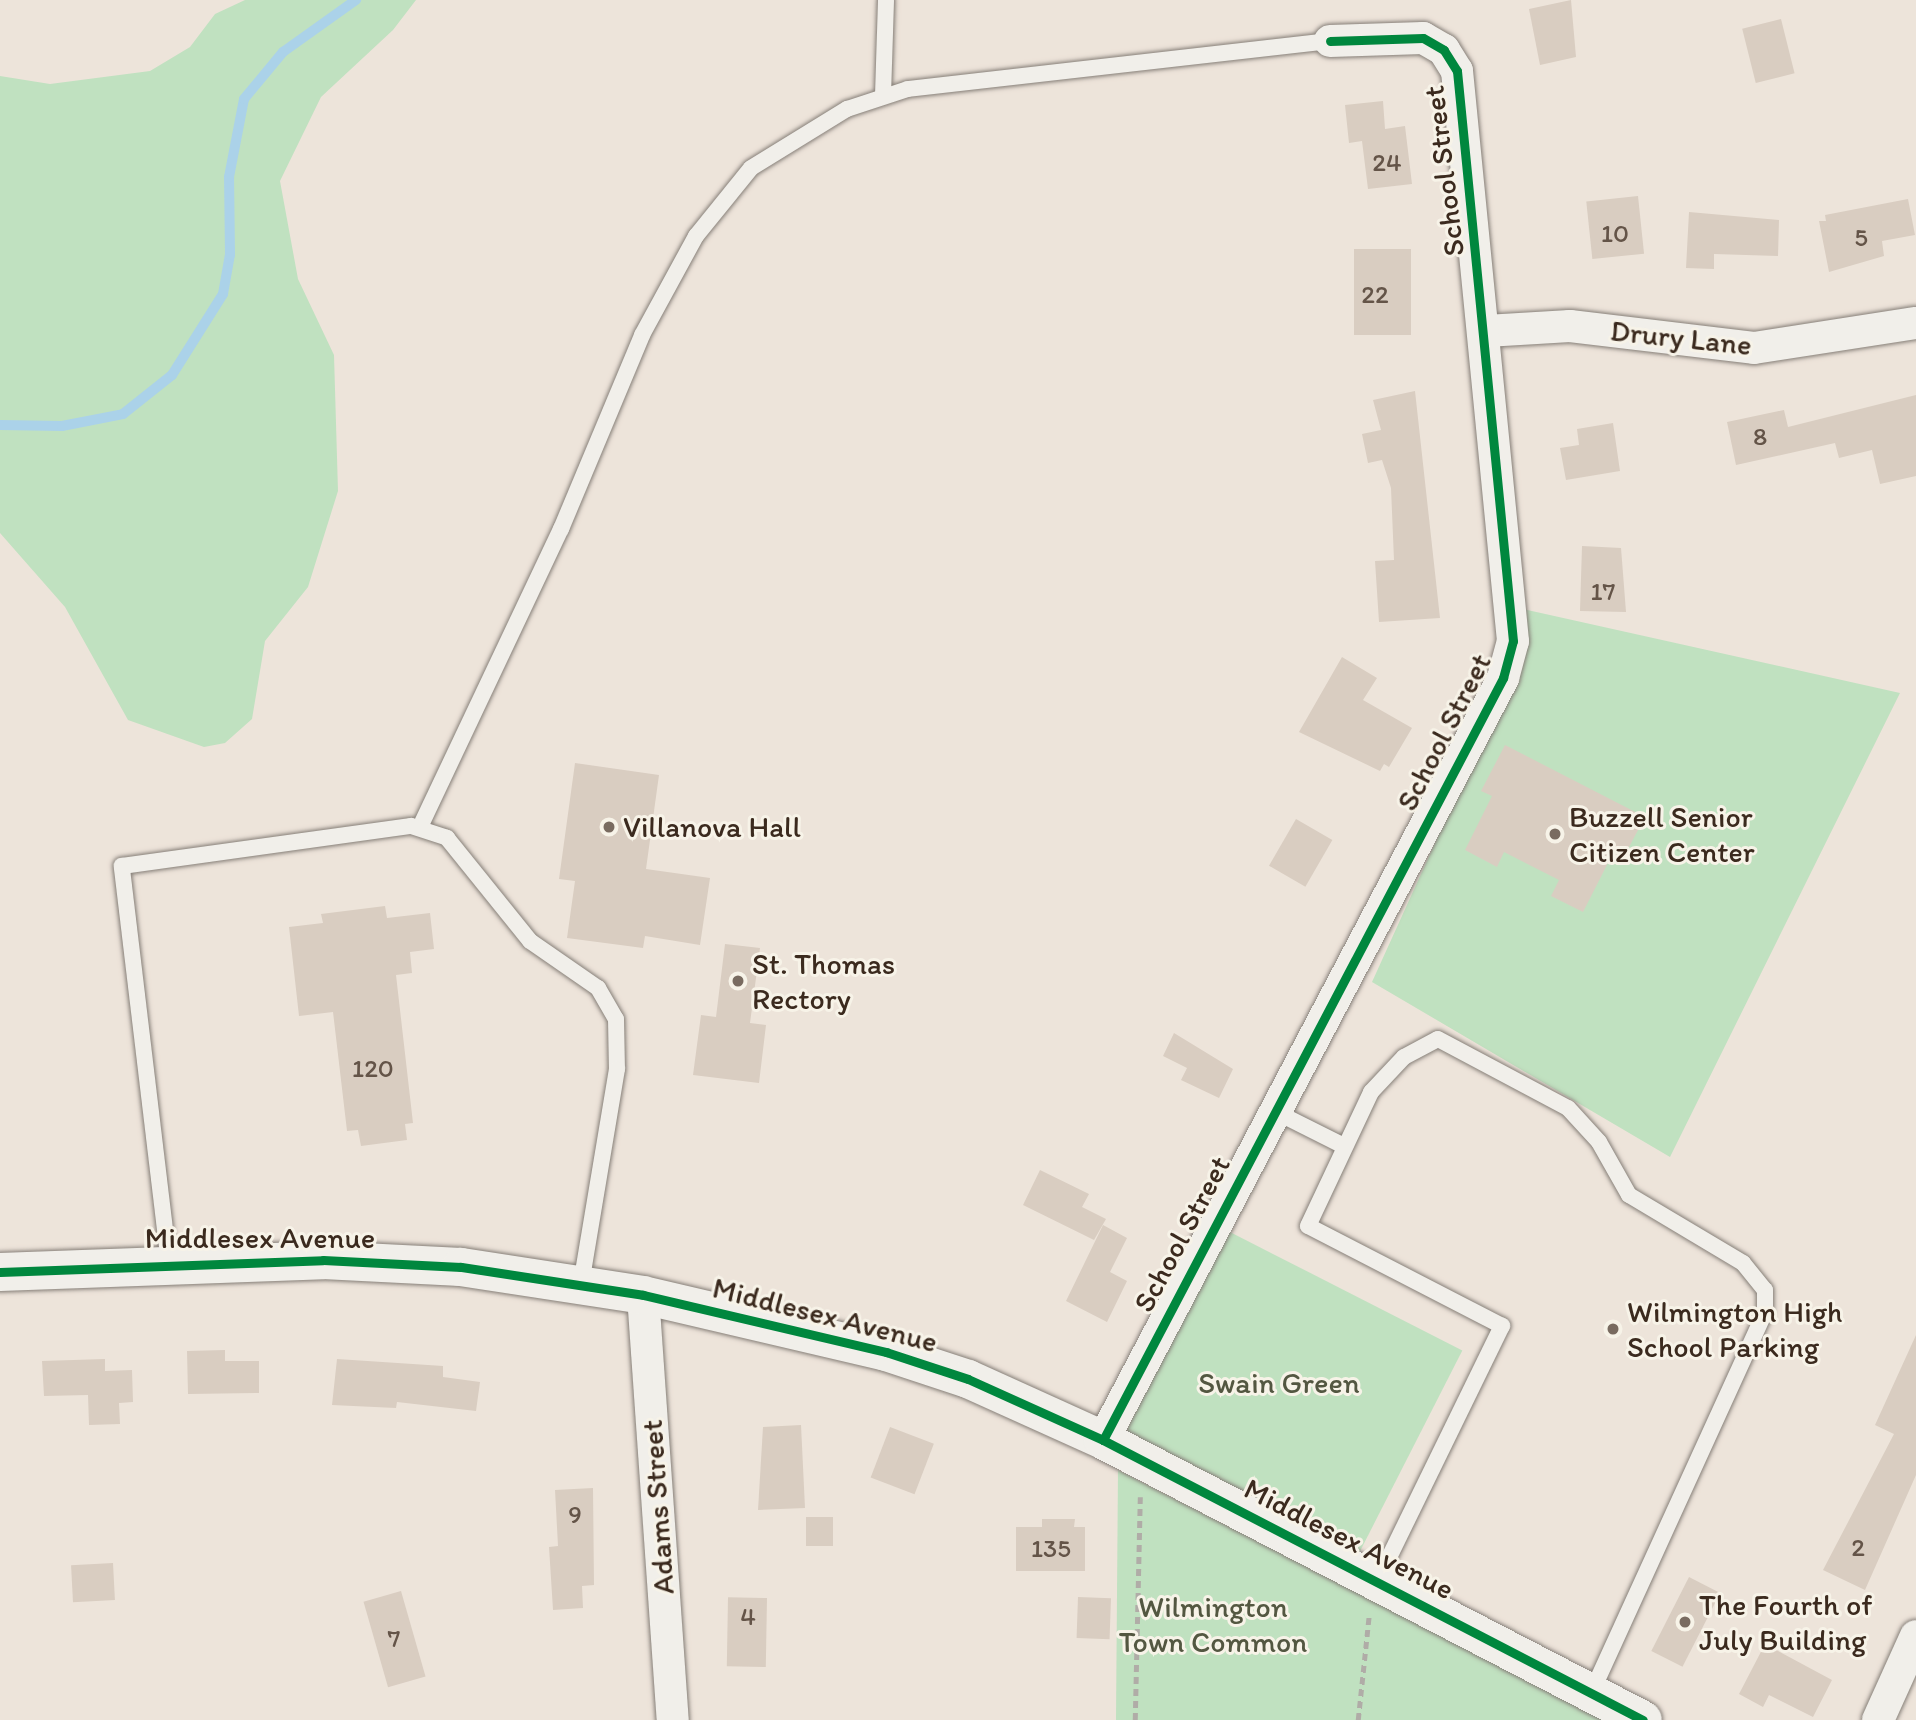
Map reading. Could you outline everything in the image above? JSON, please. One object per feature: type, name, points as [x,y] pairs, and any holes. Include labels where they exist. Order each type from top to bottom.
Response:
[{"type":"street","name":"School Street","points":[[1103,1440],[1511,653],[1486,331],[1460,80],[1452,61],[1435,44],[1409,36],[1331,41]]},
{"type":"street","name":"Drury Lane","points":[[1486,331],[1570,326],[1754,348],[1916,323]]},
{"type":"street","name":"Middlesex Avenue","points":[[0,1272],[169,1263],[370,1261],[581,1284],[643,1295],[918,1362],[1103,1440],[1374,1590],[1643,1720]]},
{"type":"street","name":"Adams Street","points":[[643,1295],[673,1720]]},
{"type":"street","points":[[1878,1720],[1916,1636]]},
{"type":"lane","points":[[883,96],[886,0]]},
{"type":"lane","points":[[420,827],[561,529],[642,335],[696,236],[734,184],[772,152],[883,96],[935,83],[1331,41]]},
{"type":"lane","points":[[169,1263],[122,866],[420,827],[447,838],[530,942],[598,988],[616,1019],[617,1069],[581,1284]]},
{"type":"lane","points":[[1374,1590],[1502,1325],[1308,1226],[1344,1146],[1381,1080],[1419,1047],[1446,1041],[1568,1108],[1599,1142],[1629,1195],[1743,1263],[1762,1282],[1765,1312],[1591,1693]]},
{"type":"lane","points":[[1274,1111],[1344,1146]]},
{"type":"path","points":[[1135,1720],[1140,1481]]},
{"type":"path","points":[[1358,1720],[1374,1590]]},
{"type":"green space","points":[[245,0],[416,0],[393,30],[321,97],[280,181],[298,279],[334,355],[338,491],[308,587],[265,641],[252,719],[225,743],[204,747],[128,720],[65,607],[0,533],[0,76],[50,84],[150,71],[190,47],[215,14]]},
{"type":"green space","points":[[1523,609],[1900,693],[1670,1157],[1372,982],[1519,658]]},
{"type":"green space","name":"Swain Green","points":[[1228,1231],[1462,1350],[1359,1553],[1125,1433]]},
{"type":"green space","name":"Wilmington Town Common","points":[[1118,1470],[1605,1720],[1116,1720]]},
{"type":"building","points":[[1571,0],[1576,57],[1540,65],[1529,9]]},
{"type":"building","points":[[1781,19],[1795,73],[1756,83],[1742,29]]},
{"type":"building","points":[[1383,101],[1385,129],[1405,126],[1412,184],[1368,189],[1362,141],[1349,143],[1345,105]]},
{"type":"building","points":[[1638,196],[1644,254],[1592,259],[1586,201]]},
{"type":"building","points":[[1908,199],[1915,235],[1882,241],[1884,256],[1829,272],[1819,221],[1826,221],[1825,215]]},
{"type":"building","points":[[1689,212],[1779,220],[1778,256],[1714,254],[1714,269],[1686,268]]},
{"type":"building","points":[[1354,249],[1411,249],[1411,335],[1354,335]]},
{"type":"building","points":[[1415,391],[1440,618],[1379,622],[1375,561],[1394,560],[1391,488],[1382,460],[1368,463],[1362,434],[1381,430],[1373,400]]},
{"type":"building","points":[[1916,395],[1916,476],[1880,484],[1872,450],[1839,458],[1835,443],[1736,465],[1727,422],[1784,410],[1788,427]]},
{"type":"building","points":[[1613,423],[1620,471],[1566,480],[1560,448],[1579,445],[1577,429]]},
{"type":"building","points":[[1582,546],[1621,548],[1626,612],[1580,611]]},
{"type":"building","points":[[1342,657],[1377,678],[1363,700],[1412,728],[1389,767],[1384,764],[1380,771],[1299,732]]},
{"type":"building","name":"Buzzell Senior Citizen Center","points":[[1505,745],[1645,817],[1621,862],[1611,857],[1583,912],[1551,896],[1559,880],[1504,852],[1497,867],[1465,850],[1492,796],[1481,791]]},
{"type":"building","name":"Villanova Hall","points":[[575,763],[659,775],[646,869],[710,878],[700,945],[645,936],[643,948],[567,938],[575,881],[559,879]]},
{"type":"building","points":[[1296,819],[1332,840],[1305,887],[1269,866]]},
{"type":"building","points":[[385,906],[387,918],[430,913],[434,949],[410,952],[412,973],[396,975],[413,1123],[405,1124],[407,1140],[361,1146],[358,1130],[347,1131],[333,1012],[299,1016],[289,927],[323,923],[321,914]]},
{"type":"building","name":"St. Thomas Rectory","points":[[725,944],[760,948],[750,1023],[766,1025],[759,1083],[693,1075],[701,1015],[716,1017]]},
{"type":"building","points":[[1174,1033],[1233,1069],[1219,1098],[1181,1080],[1187,1068],[1163,1056]]},
{"type":"building","points":[[1040,1170],[1089,1194],[1082,1207],[1106,1219],[1094,1240],[1023,1205]]},
{"type":"building","points":[[1103,1225],[1127,1238],[1110,1272],[1127,1281],[1107,1322],[1066,1301]]},
{"type":"building","points":[[1916,1335],[1916,1475],[1865,1590],[1823,1570],[1894,1434],[1875,1425]]},
{"type":"building","points":[[225,1350],[225,1361],[259,1361],[259,1393],[188,1394],[187,1351]]},
{"type":"building","points":[[105,1359],[105,1371],[132,1370],[133,1402],[119,1403],[120,1424],[89,1425],[88,1395],[44,1396],[42,1361]]},
{"type":"building","points":[[337,1359],[443,1366],[443,1377],[480,1382],[476,1411],[397,1402],[396,1408],[332,1405]]},
{"type":"building","points":[[801,1425],[805,1508],[758,1510],[763,1427]]},
{"type":"building","points":[[890,1427],[934,1444],[915,1494],[871,1477]]},
{"type":"building","points":[[593,1488],[594,1585],[582,1586],[583,1608],[553,1610],[549,1547],[558,1546],[555,1490]]},
{"type":"building","points":[[806,1517],[833,1517],[833,1546],[806,1546]]},
{"type":"building","points":[[1042,1519],[1075,1519],[1074,1527],[1085,1527],[1085,1571],[1016,1571],[1016,1527],[1042,1527]]},
{"type":"building","points":[[113,1563],[115,1600],[73,1602],[71,1565]]},
{"type":"building","name":"The Fourth of July Building","points":[[1689,1577],[1720,1593],[1683,1667],[1651,1651]]},
{"type":"building","points":[[401,1591],[426,1677],[388,1687],[364,1602]]},
{"type":"building","points":[[728,1597],[767,1598],[766,1667],[727,1666]]},
{"type":"building","points":[[1078,1597],[1111,1598],[1110,1639],[1077,1638]]},
{"type":"building","points":[[1765,1644],[1832,1680],[1813,1717],[1769,1695],[1763,1707],[1739,1694]]},
{"type":"waterway","points":[[0,425],[62,426],[123,414],[172,375],[223,294],[230,255],[229,177],[244,99],[283,52],[356,0]]},
{"type":"cycle path","points":[[1103,1440],[1503,678],[1513,641],[1457,71],[1444,50],[1423,38],[1330,41]]},
{"type":"cycle path","points":[[0,1272],[323,1260],[461,1267],[643,1295],[886,1352],[968,1379],[1103,1440],[1643,1720]]},
{"type":"place","name":"Villanova Hall","points":[[609,827]]},
{"type":"place","name":"Buzzell Senior Citizen Center","points":[[1555,834]]},
{"type":"place","name":"St. Thomas Rectory","points":[[738,981]]},
{"type":"place","name":"Wilmington High School Parking","points":[[1613,1329]]},
{"type":"place","name":"The Fourth of July Building","points":[[1685,1622]]}]
